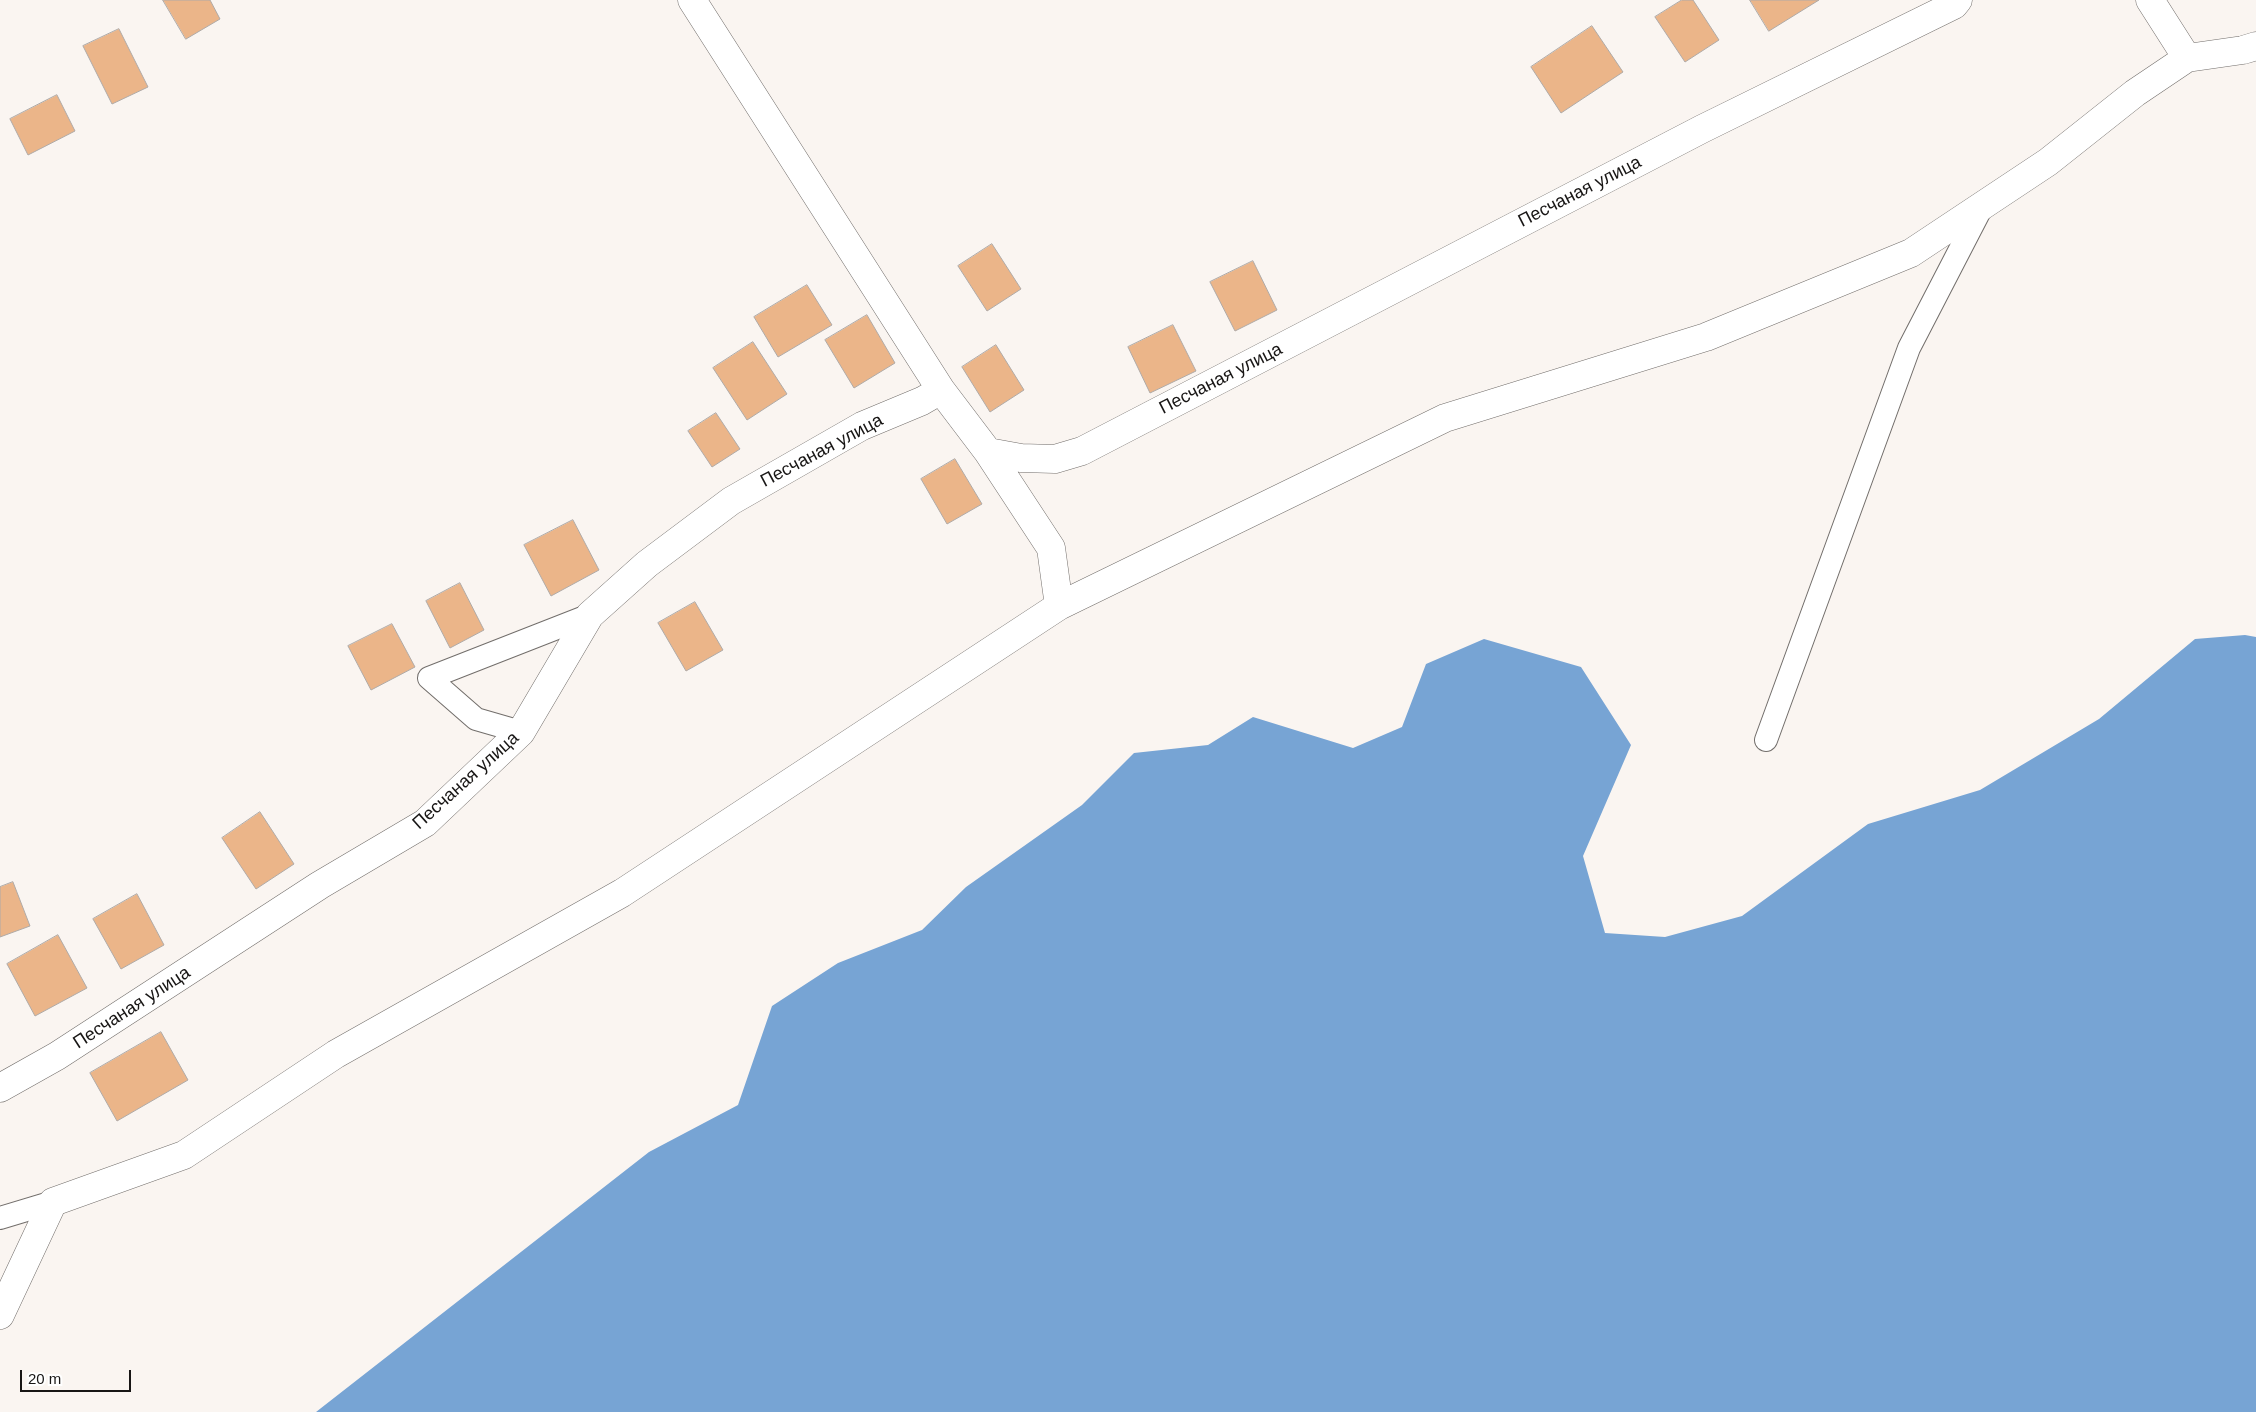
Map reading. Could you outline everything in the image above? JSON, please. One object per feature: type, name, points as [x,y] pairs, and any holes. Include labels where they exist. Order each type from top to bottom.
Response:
[{"type":"street","points":[[692,0],[941,390],[988,452],[1051,548],[1059,606]]},
{"type":"street","name":"Песчаная улица","points":[[988,452],[1021,458],[1055,459],[1082,451],[1702,129],[1954,5],[1958,0]]},
{"type":"street","points":[[2150,0],[2188,58]]},
{"type":"street","points":[[0,1315],[53,1202],[184,1155],[336,1054],[622,893],[1059,606],[1445,418],[1706,337],[1911,253],[2048,162],[2135,93],[2188,58],[2243,50],[2256,46]]},
{"type":"street","name":"Песчаная улица","points":[[0,1088],[57,1056],[320,885],[425,823],[521,732],[590,615],[647,564],[731,501],[862,426],[922,401],[941,390]]},
{"type":"lane","points":[[1766,740],[1909,348],[1983,205]]},
{"type":"lane","points":[[521,732],[476,719],[429,678],[590,615]]},
{"type":"lane","points":[[0,1218],[53,1202]]},
{"type":"water","points":[[2245,635],[2256,637],[2256,1412],[316,1412],[649,1152],[738,1105],[772,1006],[838,963],[922,930],[966,887],[1082,805],[1134,753],[1208,745],[1253,717],[1353,748],[1402,727],[1426,664],[1484,639],[1581,667],[1631,745],[1583,856],[1605,933],[1665,937],[1742,916],[1868,824],[1980,790],[2099,719],[2195,639]]},
{"type":"building","points":[[163,0],[210,0],[220,19],[186,39]]},
{"type":"building","points":[[1682,0],[1693,0],[1719,40],[1685,62],[1655,17]]},
{"type":"building","points":[[1750,0],[1819,0],[1769,31]]},
{"type":"building","points":[[1592,26],[1623,72],[1561,113],[1531,67]]},
{"type":"building","points":[[119,29],[148,87],[112,104],[83,46]]},
{"type":"building","points":[[57,95],[75,131],[28,155],[10,119]]},
{"type":"building","points":[[992,244],[1021,289],[987,311],[958,266]]},
{"type":"building","points":[[1253,261],[1277,310],[1235,331],[1210,282]]},
{"type":"building","points":[[807,285],[832,325],[778,357],[754,317]]},
{"type":"building","points":[[867,315],[895,363],[854,388],[825,340]]},
{"type":"building","points":[[1173,325],[1196,371],[1150,393],[1128,347]]},
{"type":"building","points":[[753,342],[787,394],[747,420],[713,368]]},
{"type":"building","points":[[996,345],[1024,390],[990,412],[962,367]]},
{"type":"building","points":[[716,413],[740,449],[712,467],[688,431]]},
{"type":"building","points":[[955,459],[982,504],[947,524],[921,479]]},
{"type":"building","points":[[573,520],[599,570],[551,596],[524,545]]},
{"type":"building","points":[[460,583],[484,630],[450,648],[426,601]]},
{"type":"building","points":[[695,602],[723,650],[686,671],[658,623]]},
{"type":"building","points":[[392,624],[415,667],[371,690],[348,646]]},
{"type":"building","points":[[260,812],[294,864],[256,889],[222,838]]},
{"type":"building","points":[[13,882],[30,926],[0,937],[0,887]]},
{"type":"building","points":[[137,894],[164,945],[121,969],[93,919]]},
{"type":"building","points":[[58,935],[87,988],[35,1016],[7,964]]},
{"type":"building","points":[[161,1032],[188,1080],[117,1121],[90,1073]]}]
